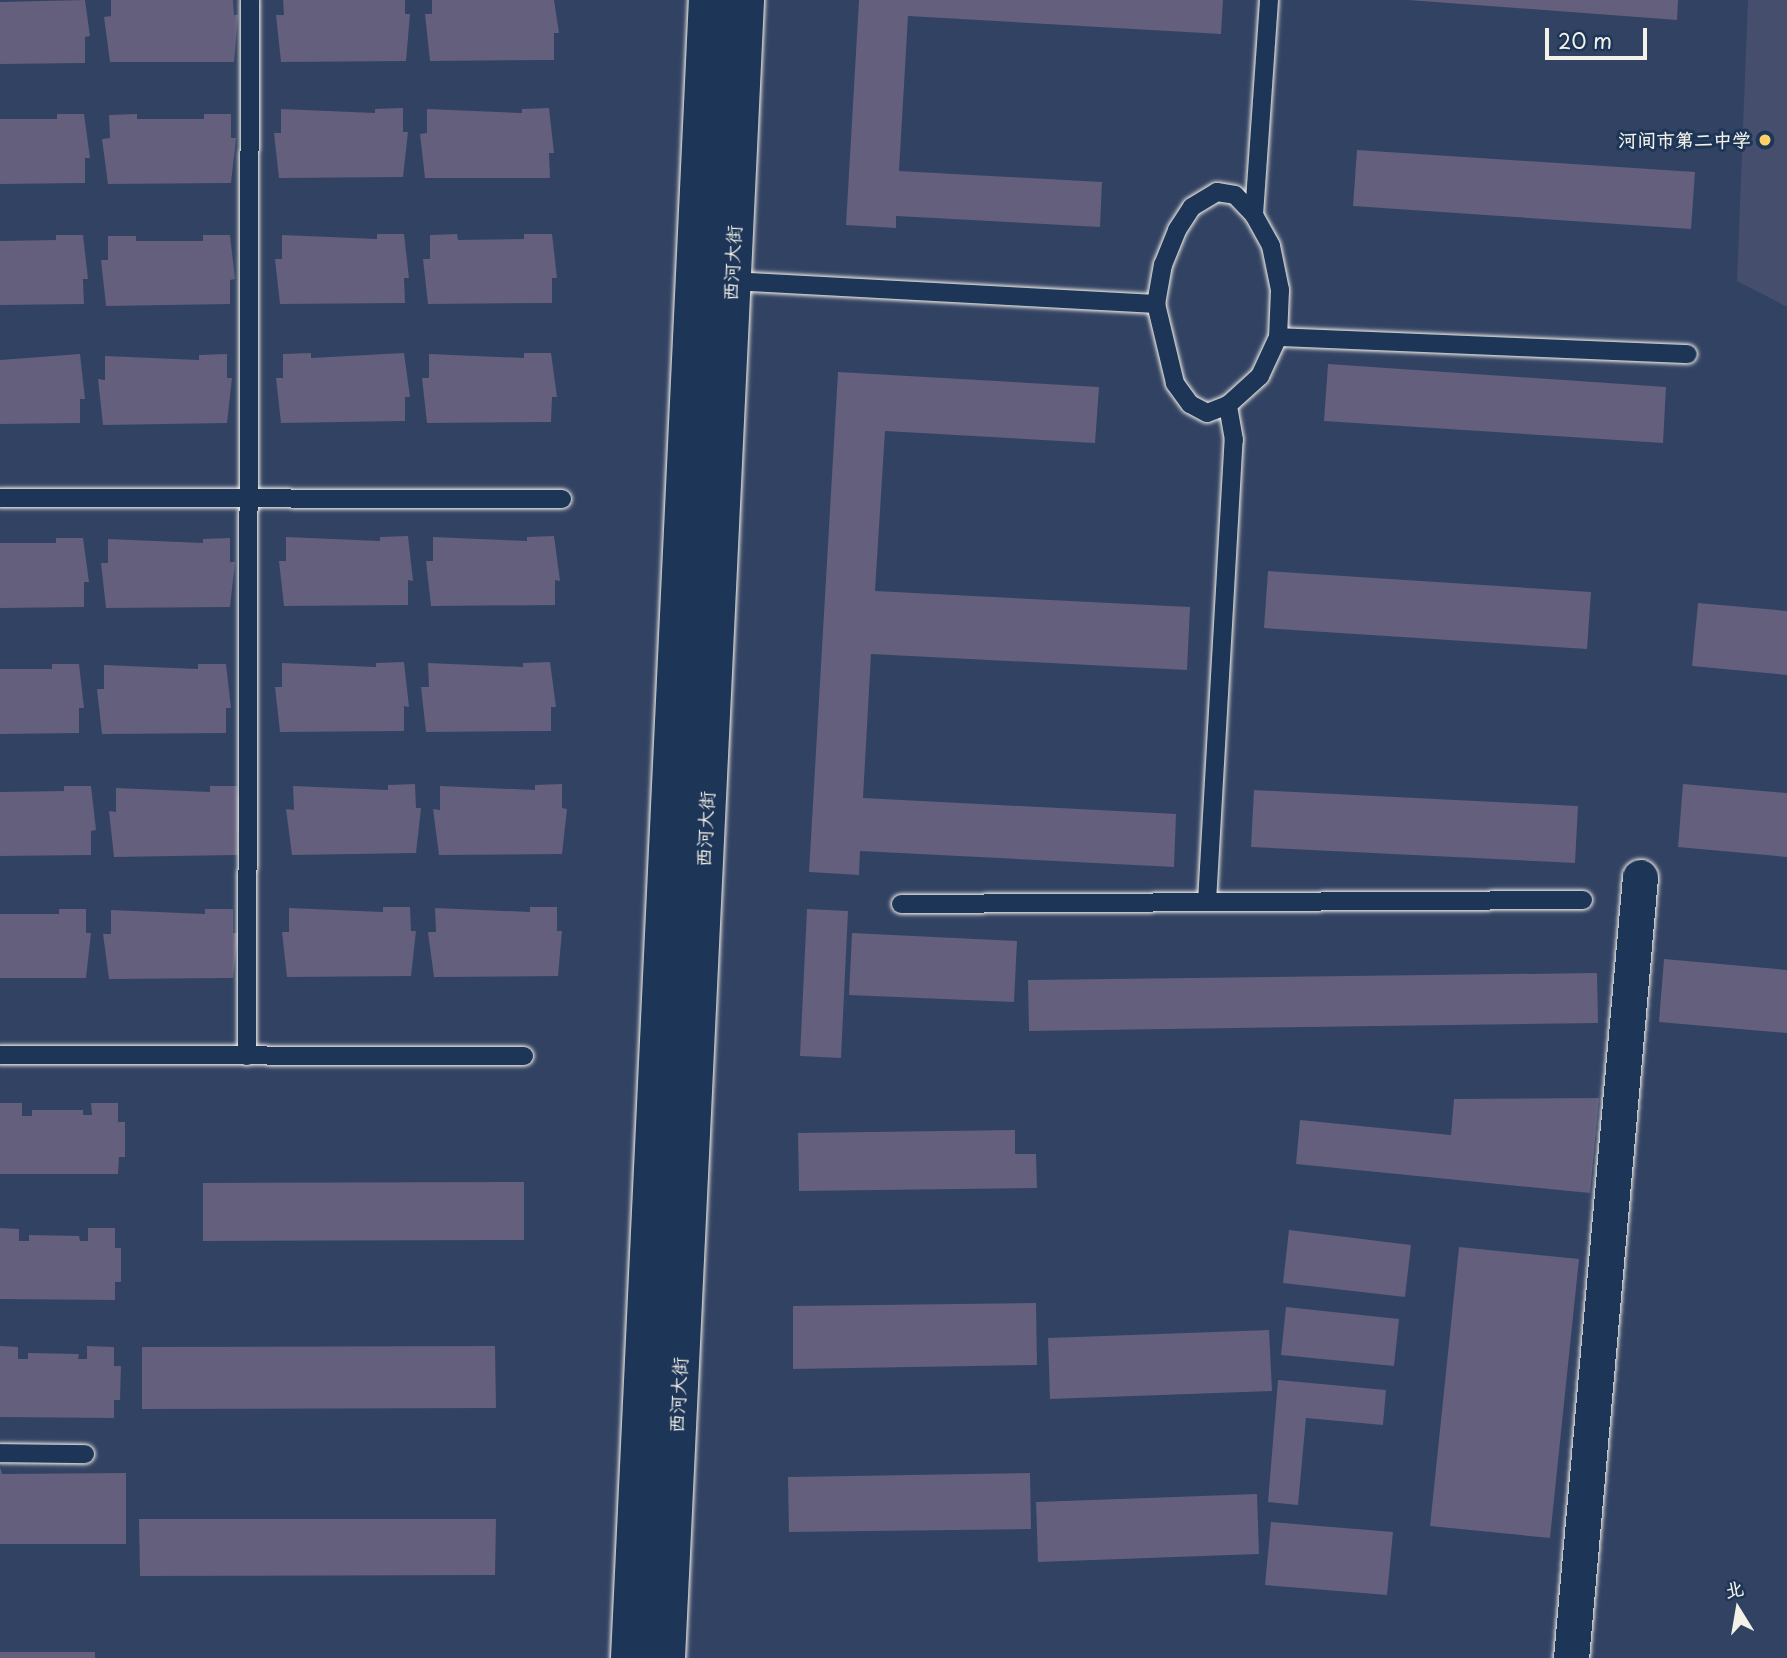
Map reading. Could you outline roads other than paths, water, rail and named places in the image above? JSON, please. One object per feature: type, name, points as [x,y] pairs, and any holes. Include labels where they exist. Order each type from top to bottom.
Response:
[{"type":"street","name":"西河大街","points":[[630,1658],[708,0]]},
{"type":"street","name":"西河大街","points":[[666,1658],[745,0]]},
{"type":"street","points":[[1571,1658],[1640,877]]},
{"type":"lane","points":[[247,1056],[250,0]]},
{"type":"lane","points":[[1254,215],[1269,0]]},
{"type":"lane","points":[[1217,192],[1235,195],[1254,215],[1271,246],[1280,290],[1278,337],[1260,376],[1228,405],[1207,412],[1190,404],[1175,383],[1156,304],[1163,265],[1192,207],[1217,192]]},
{"type":"lane","points":[[732,281],[1156,304]]},
{"type":"lane","points":[[1278,337],[1688,354]]},
{"type":"lane","points":[[1207,902],[1234,440],[1228,405]]},
{"type":"lane","points":[[0,498],[562,499]]},
{"type":"lane","points":[[901,904],[1583,900]]},
{"type":"lane","points":[[0,1055],[524,1056]]},
{"type":"lane","points":[[0,1453],[85,1454]]},
{"type":"place","name":"河间市第二中学","points":[[1765,140]]}]
